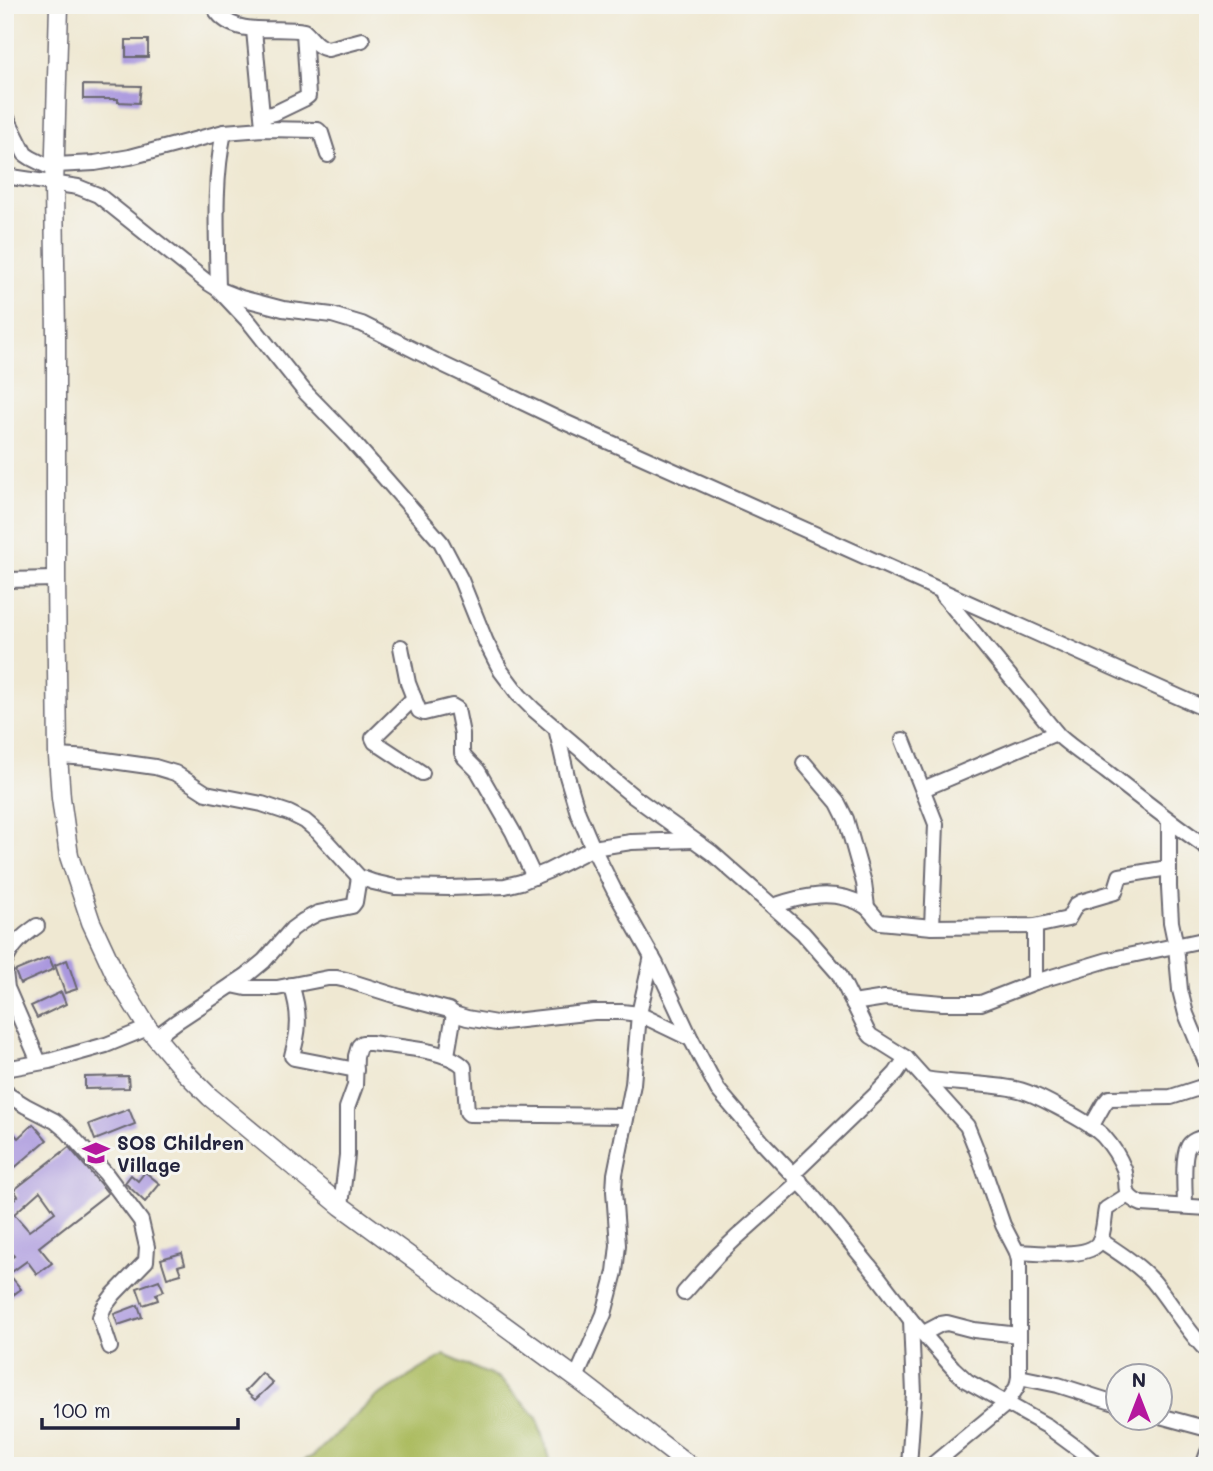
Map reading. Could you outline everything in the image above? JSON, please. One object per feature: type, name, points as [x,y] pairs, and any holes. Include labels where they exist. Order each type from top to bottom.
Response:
[{"type":"main road","points":[[59,5],[55,172],[58,756],[69,856],[91,922],[117,978],[152,1032],[210,1097],[341,1206],[576,1378],[690,1466]]},
{"type":"street","points":[[213,5],[231,24],[254,30],[304,31]]},
{"type":"street","points":[[254,30],[263,122]]},
{"type":"street","points":[[5,176],[55,172],[130,158],[263,122],[308,96],[304,31]]},
{"type":"street","points":[[304,31],[312,41],[328,49],[362,40]]},
{"type":"street","points":[[5,114],[25,154],[78,187],[98,195],[218,289],[283,309],[332,315],[362,324],[560,420],[1208,710]]},
{"type":"street","points":[[263,122],[277,130],[318,130],[328,155]]},
{"type":"street","points":[[224,132],[218,170],[218,289],[250,323],[305,392],[347,435],[441,542],[461,580],[501,671],[533,709],[633,796],[727,865],[803,933],[839,974],[872,1037],[906,1059],[967,1126],[1003,1225],[1017,1251],[1019,1377],[1017,1387],[1006,1404],[931,1466]]},
{"type":"street","points":[[5,580],[56,579]]},
{"type":"street","points":[[940,591],[1056,733],[1072,748],[1208,848]]},
{"type":"street","points":[[401,647],[408,683],[419,711],[424,713],[455,707],[465,758],[478,771],[513,832],[534,877]]},
{"type":"street","points":[[414,698],[373,738],[422,774]]},
{"type":"street","points":[[556,729],[578,813],[593,848],[652,957],[710,1076],[727,1102],[796,1177],[953,1368],[967,1381],[1047,1426],[1098,1466]]},
{"type":"street","points":[[923,789],[1056,733]]},
{"type":"street","points":[[903,740],[936,824],[932,927]]},
{"type":"street","points":[[58,756],[155,767],[175,774],[206,793],[262,804],[289,813],[305,821],[319,833],[359,877],[395,887],[505,886],[534,877],[593,848],[631,842],[693,840]]},
{"type":"street","points":[[804,763],[838,803],[846,819],[864,883],[867,907]]},
{"type":"street","points":[[1169,821],[1171,922],[1182,1001],[1208,1067]]},
{"type":"street","points":[[773,906],[802,896],[817,895],[841,897],[857,902],[867,907],[880,922],[932,927],[1035,926],[1068,919],[1080,902],[1115,892],[1120,876],[1168,868]]},
{"type":"street","points":[[5,1069],[106,1045],[176,1022],[264,961],[292,929],[303,921],[318,914],[352,906],[359,877]]},
{"type":"street","points":[[5,962],[16,943],[37,926]]},
{"type":"street","points":[[1035,926],[1035,982]]},
{"type":"street","points":[[853,1003],[885,998],[981,1003],[1035,982],[1108,960],[1208,939]]},
{"type":"street","points":[[576,1378],[604,1314],[615,1272],[618,1245],[615,1174],[633,1084],[639,1014],[652,957]]},
{"type":"street","points":[[5,972],[7,988],[39,1062]]},
{"type":"street","points":[[232,985],[261,989],[328,978],[346,980],[449,1010],[467,1018],[496,1023],[594,1012],[622,1012],[639,1014],[691,1039]]},
{"type":"street","points":[[290,985],[296,1000],[298,1025],[292,1056],[294,1059],[356,1070]]},
{"type":"street","points":[[447,1055],[454,1014]]},
{"type":"street","points":[[341,1206],[347,1155],[347,1108],[355,1086],[356,1056],[362,1043],[371,1042],[447,1055],[459,1062],[464,1067],[469,1114],[626,1116]]},
{"type":"street","points":[[684,1293],[875,1096],[906,1059]]},
{"type":"street","points":[[925,1079],[1011,1088],[1058,1107],[1103,1135],[1124,1169],[1128,1195],[1133,1200],[1208,1208]]},
{"type":"street","points":[[1091,1127],[1109,1098],[1171,1097],[1208,1085]]},
{"type":"street","points":[[5,1090],[8,1095],[55,1121],[68,1132],[106,1174],[141,1221],[147,1247],[146,1261],[114,1294],[100,1317],[110,1348]]},
{"type":"street","points":[[1185,1206],[1185,1155],[1188,1145],[1208,1136]]},
{"type":"street","points":[[1017,1251],[1078,1252],[1095,1247],[1100,1240],[1106,1209],[1128,1195]]},
{"type":"street","points":[[1100,1240],[1151,1279],[1208,1352]]},
{"type":"street","points":[[909,1466],[914,1394],[911,1320]]},
{"type":"street","points":[[924,1333],[941,1324],[947,1324],[1018,1335]]},
{"type":"street","points":[[1019,1377],[1058,1385],[1104,1400]]},
{"type":"street","points":[[1174,1420],[1208,1429]]},
{"type":"street","points":[[1203,1466],[1208,1452]]},
{"type":"green space","points":[[444,1355],[500,1379],[537,1418],[551,1466],[293,1466],[313,1456],[376,1397]]},
{"type":"building","points":[[126,40],[148,40],[148,57],[126,57]]},
{"type":"building","points":[[83,85],[141,86],[139,103],[118,102],[118,99],[83,99]]},
{"type":"building","points":[[49,957],[54,969],[20,984],[15,971]]},
{"type":"building","points":[[67,960],[77,989],[65,993],[55,965]]},
{"type":"building","points":[[61,992],[66,1004],[37,1018],[31,1006]]},
{"type":"building","points":[[128,1076],[129,1088],[85,1089],[85,1077]]},
{"type":"building","points":[[129,1109],[135,1124],[95,1140],[89,1124]]},
{"type":"building","points":[[33,1124],[47,1140],[5,1176],[5,1138],[13,1132],[18,1138]]},
{"type":"building","points":[[69,1147],[108,1193],[39,1247],[52,1263],[37,1274],[27,1261],[9,1274],[21,1289],[5,1301],[5,1262],[14,1256],[5,1245],[5,1204],[18,1196],[14,1190]],"holes":[[[40,1191],[55,1212],[29,1231],[14,1214]]]},
{"type":"building","points":[[145,1172],[160,1184],[145,1202],[125,1183],[131,1175],[138,1181]]},
{"type":"building","points":[[182,1253],[185,1264],[178,1266],[181,1274],[167,1278],[161,1259]]},
{"type":"building","points":[[159,1280],[164,1291],[156,1294],[158,1300],[143,1305],[137,1288]]},
{"type":"building","points":[[138,1305],[142,1317],[118,1325],[114,1314]]},
{"type":"building","points":[[262,1373],[273,1383],[255,1400],[245,1391]]},
{"type":"place","name":"SOS Children Village","points":[[96,1153]]}]
